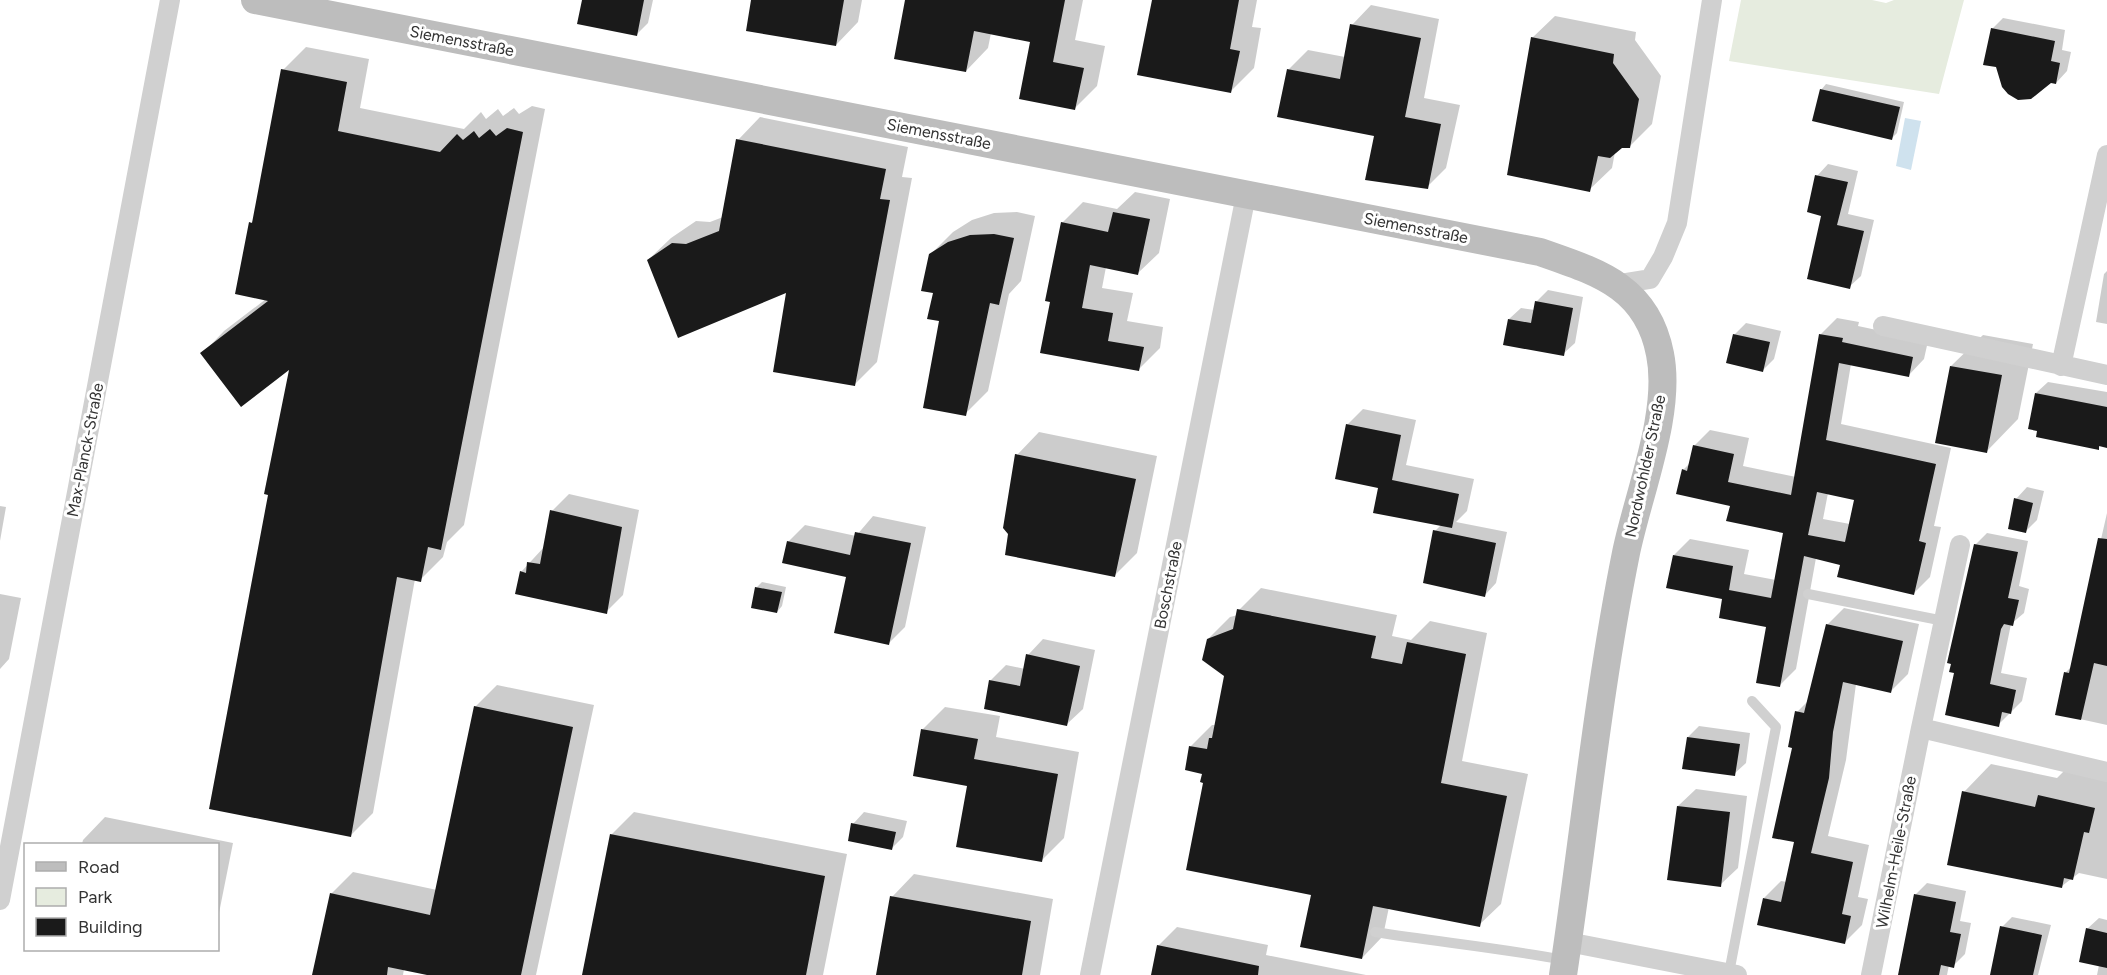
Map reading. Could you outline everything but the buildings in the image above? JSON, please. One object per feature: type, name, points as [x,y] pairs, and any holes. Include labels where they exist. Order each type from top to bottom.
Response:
[{"type":"main road","name":"Siemensstraße","points":[[255,0],[1540,252],[1619,284]]},
{"type":"main road","name":"Nordwohlder Straße","points":[[1566,959],[1626,553],[1663,399],[1660,353],[1649,322],[1638,303],[1619,284]]},
{"type":"street","name":"Max-Planck-Straße","points":[[0,900],[170,0]]},
{"type":"street","points":[[1619,284],[1650,279],[1663,257],[1677,223],[1712,0]]},
{"type":"street","points":[[2061,366],[2107,155]]},
{"type":"street","name":"Boschstraße","points":[[1090,975],[1246,195]]},
{"type":"street","points":[[1883,326],[2107,375]]},
{"type":"street","name":"Wilhelm-Heile-Straße","points":[[1872,975],[1960,545]]},
{"type":"street","points":[[1921,728],[2107,772]]},
{"type":"street","points":[[1566,959],[1733,974]]},
{"type":"lane","points":[[1808,594],[1944,621]]},
{"type":"lane","points":[[1733,974],[1776,727],[1752,701]]},
{"type":"lane","points":[[1375,932],[1481,948],[1503,948],[1566,959]]},
{"type":"green space","points":[[1741,0],[1872,0],[1886,3],[1894,0],[1964,0],[1939,94],[1729,61]]},
{"type":"water","points":[[1905,118],[1921,121],[1911,170],[1896,166]]}]
